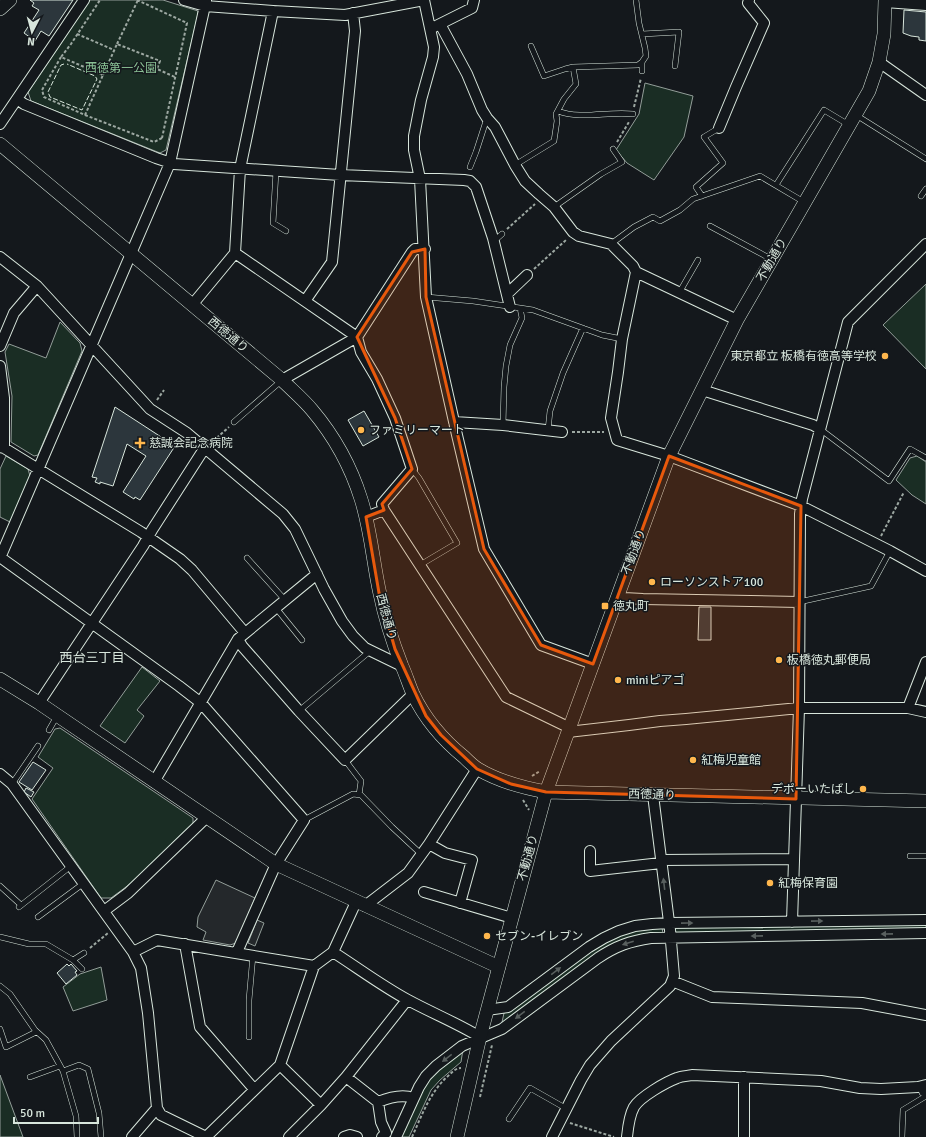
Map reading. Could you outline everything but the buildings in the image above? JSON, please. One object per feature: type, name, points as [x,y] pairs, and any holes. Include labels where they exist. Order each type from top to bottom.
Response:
[{"type":"street","points":[[0,9],[10,0]]},
{"type":"street","points":[[0,124],[84,0]]},
{"type":"street","points":[[184,0],[273,11],[345,15],[424,0],[435,27],[467,74],[482,110],[495,127],[525,181],[554,207],[574,233],[579,236],[611,244],[636,272],[737,320]]},
{"type":"street","points":[[435,27],[472,8],[474,0]]},
{"type":"street","points":[[719,128],[764,23],[748,3],[749,0]]},
{"type":"street","points":[[885,1],[926,5]]},
{"type":"street","name":"不動通り","points":[[457,1137],[487,1010],[546,792],[669,456],[737,320],[869,91],[879,62],[884,34],[885,1]]},
{"type":"street","points":[[205,3],[170,163],[0,557],[201,703],[304,820],[276,864],[237,952]]},
{"type":"street","points":[[192,305],[234,253],[240,169],[273,11]]},
{"type":"street","points":[[305,301],[332,262],[355,31],[353,13]]},
{"type":"street","points":[[435,27],[433,57],[421,100],[414,136],[414,150],[420,179],[425,249],[426,297],[484,549],[540,645],[593,664]]},
{"type":"street","points":[[879,62],[926,95]]},
{"type":"street","points":[[17,99],[24,104],[170,163],[240,169],[420,179],[466,177],[476,187],[494,241],[507,294],[515,307]]},
{"type":"street","name":"西徳通り","points":[[0,144],[282,380],[312,410],[325,426],[346,462],[361,498],[366,516],[379,593],[395,649],[413,694],[426,716],[441,735],[458,753],[477,769],[511,784],[546,792],[926,801]]},
{"type":"street","points":[[792,922],[799,708],[801,506],[848,322],[926,244]]},
{"type":"street","points":[[282,380],[357,337],[412,252],[415,249],[425,249]]},
{"type":"street","points":[[234,253],[357,337],[361,352],[378,380],[395,418],[412,469],[382,504],[384,510],[506,697],[569,730],[799,708],[908,708],[926,712]]},
{"type":"street","points":[[0,257],[37,286],[150,409],[207,446],[283,514],[295,529],[342,621],[353,636],[365,648],[402,666]]},
{"type":"street","points":[[636,272],[622,338],[611,418],[613,432],[617,440],[669,456],[801,506],[877,544],[926,571]]},
{"type":"street","points":[[507,294],[527,275]]},
{"type":"street","points":[[0,346],[14,313],[37,286]]},
{"type":"street","points":[[0,366],[4,398],[2,447],[141,532],[180,559],[190,568],[242,636],[242,646],[345,760],[413,694]]},
{"type":"street","points":[[702,390],[813,425],[820,429]]},
{"type":"street","points":[[454,422],[503,425],[562,432]]},
{"type":"street","points":[[39,703],[207,446]]},
{"type":"street","points":[[366,516],[384,510]]},
{"type":"street","points":[[154,782],[242,636],[317,574]]},
{"type":"street","points":[[618,596],[624,598],[643,599],[799,602]]},
{"type":"street","points":[[908,708],[926,662]]},
{"type":"street","points":[[0,679],[39,703],[276,864],[499,967]]},
{"type":"street","points":[[0,774],[12,784],[84,883],[104,911],[112,930],[133,952],[141,968],[148,1013],[156,1108],[161,1115],[206,1137],[280,1065],[314,966],[333,952],[361,904],[408,873],[429,844],[477,769]]},
{"type":"street","points":[[552,1137],[590,1065],[611,1041],[670,986],[674,976],[671,937],[652,795]]},
{"type":"street","points":[[104,911],[128,893],[207,817]]},
{"type":"street","points":[[429,844],[445,853],[472,860],[460,903]]},
{"type":"street","points":[[590,851],[590,871],[661,861],[794,859]]},
{"type":"street","points":[[424,892],[512,918]]},
{"type":"street","points":[[487,1010],[508,1008],[589,947],[614,933],[635,926],[669,923],[926,920]]},
{"type":"street","points":[[346,1078],[378,1102],[381,1122],[389,1136],[414,1098],[418,1087],[436,1066],[462,1046],[502,1029],[598,958],[622,944],[636,940],[671,937],[926,933]]},
{"type":"street","points":[[133,952],[157,940],[237,952],[314,966]]},
{"type":"street","points":[[185,944],[200,1027],[254,1089]]},
{"type":"street","points":[[333,952],[407,1000],[464,1028],[480,1038]]},
{"type":"street","points":[[672,981],[712,998],[862,1003],[926,1015]]},
{"type":"street","points":[[289,1137],[346,1078],[407,1000]]},
{"type":"street","points":[[280,1065],[321,1105]]},
{"type":"street","points":[[627,1137],[631,1114],[634,1107],[640,1100],[662,1085],[677,1078],[692,1075],[821,1081],[860,1088],[924,1088]]},
{"type":"street","points":[[744,1077],[744,1137]]},
{"type":"street","points":[[378,1102],[388,1098],[409,1096],[414,1098]]},
{"type":"street","points":[[132,1137],[156,1108]]},
{"type":"street","points":[[344,1137],[350,1135],[357,1137]]},
{"type":"lane","points":[[531,46],[544,76],[574,67],[638,65],[646,56],[636,0]]},
{"type":"lane","points":[[642,34],[679,32],[675,66]]},
{"type":"lane","points":[[642,62],[642,71]]},
{"type":"lane","points":[[515,165],[554,140],[558,121],[556,114],[564,99],[576,84],[574,67]]},
{"type":"lane","points":[[776,185],[824,110],[853,120],[926,159]]},
{"type":"lane","points":[[558,111],[571,115],[633,114]]},
{"type":"lane","points":[[470,167],[487,118]]},
{"type":"lane","points":[[702,196],[696,187],[723,162],[704,138],[719,128]]},
{"type":"lane","points":[[554,207],[601,174],[622,162],[612,149]]},
{"type":"lane","points":[[276,171],[273,223],[286,231]]},
{"type":"lane","points":[[611,244],[634,227],[652,217],[660,221],[680,210],[693,199],[760,176],[805,202]]},
{"type":"lane","points":[[921,196],[926,189]]},
{"type":"lane","points":[[710,226],[772,259]]},
{"type":"lane","points":[[494,241],[502,234]]},
{"type":"lane","points":[[679,293],[698,260]]},
{"type":"lane","points":[[426,297],[473,301],[533,310],[602,335],[622,338]]},
{"type":"lane","points":[[503,425],[506,366],[510,345],[522,318],[515,307]]},
{"type":"lane","points":[[548,430],[550,411],[561,379],[582,328]]},
{"type":"lane","points":[[234,422],[282,380]]},
{"type":"lane","points":[[820,429],[889,481],[910,449],[926,458]]},
{"type":"lane","points":[[412,469],[419,478],[457,543],[420,565]]},
{"type":"lane","points":[[799,602],[870,586],[890,551]]},
{"type":"lane","points":[[247,558],[285,600]]},
{"type":"lane","points":[[276,608],[302,640]]},
{"type":"lane","points":[[300,711],[370,651]]},
{"type":"lane","points":[[49,730],[57,716]]},
{"type":"lane","points":[[12,784],[38,746]]},
{"type":"lane","points":[[345,760],[361,781],[359,795]]},
{"type":"lane","points":[[304,820],[353,794],[361,795],[421,854]]},
{"type":"lane","points":[[910,856],[926,856]]},
{"type":"lane","points":[[0,886],[20,906],[71,866]]},
{"type":"lane","points":[[38,917],[84,883]]},
{"type":"lane","points":[[0,937],[29,944],[46,944],[73,960],[82,968]]},
{"type":"lane","points":[[73,960],[84,953]]},
{"type":"lane","points":[[249,1038],[249,1000],[253,955]]},
{"type":"lane","points":[[0,986],[10,994],[36,1032],[46,1040],[63,1071],[76,1116],[77,1137]]},
{"type":"lane","points":[[0,1029],[6,1047],[36,1032]]},
{"type":"lane","points":[[63,1071],[79,1065],[88,1069],[99,1113],[101,1137]]},
{"type":"lane","points":[[30,1077],[60,1066]]},
{"type":"lane","points":[[509,1119],[530,1088],[567,1108]]},
{"type":"lane","points":[[902,1137],[903,1110],[926,1096]]},
{"type":"path","points":[[100,0],[61,57],[42,90],[44,97],[154,142],[164,137],[175,139]]},
{"type":"path","points":[[85,115],[137,0],[187,23],[162,138]]},
{"type":"path","points":[[77,34],[114,50]]},
{"type":"path","points":[[117,44],[160,61],[158,69],[176,77]]},
{"type":"path","points":[[61,57],[102,75]]},
{"type":"path","points":[[502,234],[542,197]]},
{"type":"path","points":[[527,275],[574,233]]},
{"type":"path","points":[[207,446],[234,422]]},
{"type":"path","points":[[562,432],[613,432]]},
{"type":"path","points":[[877,544],[904,492]]},
{"type":"path","points":[[529,778],[542,770]]},
{"type":"path","points":[[522,799],[530,811]]},
{"type":"path","points":[[84,953],[112,930]]},
{"type":"path","points":[[479,1101],[493,1043]]},
{"type":"path","points":[[412,1137],[434,1091],[449,1075],[458,1068],[461,1068]]},
{"type":"path","points":[[578,1126],[614,1137]]},
{"type":"highlighted area","points":[[425,249],[426,297],[484,549],[541,645],[593,664],[669,456],[801,506],[796,799],[546,792],[511,784],[477,769],[441,735],[426,716],[395,649],[379,593],[366,517],[384,510],[382,504],[412,469],[395,418],[357,337],[412,252]]},
{"type":"green space","name":"西徳第一公園","points":[[90,0],[163,0],[198,11],[166,150],[160,153],[31,101],[28,92]]},
{"type":"green space","points":[[645,83],[693,96],[684,137],[654,180],[627,163],[616,150],[639,114]]},
{"type":"green space","points":[[926,284],[926,369],[883,325]]},
{"type":"green space","points":[[60,322],[80,343],[82,351],[38,455],[34,456],[11,442],[12,396],[5,352],[9,344],[46,358]]},
{"type":"green space","points":[[6,456],[28,469],[30,476],[10,522],[0,517],[0,469]]},
{"type":"green space","points":[[917,456],[926,462],[926,504],[912,495],[896,480],[910,458]]},
{"type":"green space","points":[[142,667],[160,681],[137,710],[144,716],[125,743],[100,726]]},
{"type":"green space","points":[[60,728],[193,818],[193,823],[134,881],[111,898],[101,898],[32,799],[53,768],[38,757],[55,729]]},
{"type":"green space","points":[[926,922],[926,930],[676,935],[675,926]]},
{"type":"green space","points":[[662,927],[663,934],[635,937],[501,1027],[504,1013],[604,941],[636,929]]},
{"type":"green space","points":[[101,967],[107,1000],[73,1011],[63,987],[80,974]]},
{"type":"green space","points":[[463,1049],[461,1062],[431,1090],[409,1137],[398,1137],[426,1080]]},
{"type":"green space","points":[[0,1075],[23,1137],[0,1137]]},
{"type":"shaded area","points":[[216,880],[255,898],[236,943],[230,945],[203,940],[206,932],[197,927],[198,917]]},
{"type":"shaded area","points":[[257,920],[264,923],[255,946],[248,943]]},
{"type":"fence","points":[[64,64],[61,65],[48,92],[50,97],[82,110],[97,79],[95,76],[67,64]]},
{"type":"place","name":"東京都立 板橋有徳高等学校","points":[[885,356]]},
{"type":"place","name":"ファミリーマート","points":[[361,430]]},
{"type":"place","name":"慈誠会記念病院","points":[[140,443]]},
{"type":"place","name":"ローソンストア100","points":[[652,582]]},
{"type":"place","name":"徳丸町","points":[[605,606]]},
{"type":"place","name":"板橋徳丸郵便局","points":[[779,660]]},
{"type":"place","name":"miniピアゴ","points":[[618,680]]},
{"type":"place","name":"紅梅児童館","points":[[693,760]]},
{"type":"place","name":"デポーいたばし","points":[[863,789]]},
{"type":"place","name":"紅梅保育園","points":[[770,883]]},
{"type":"place","name":"セブン-イレブン","points":[[487,936]]},
{"type":"district","name":"西台三丁目","points":[[92,658]]}]
